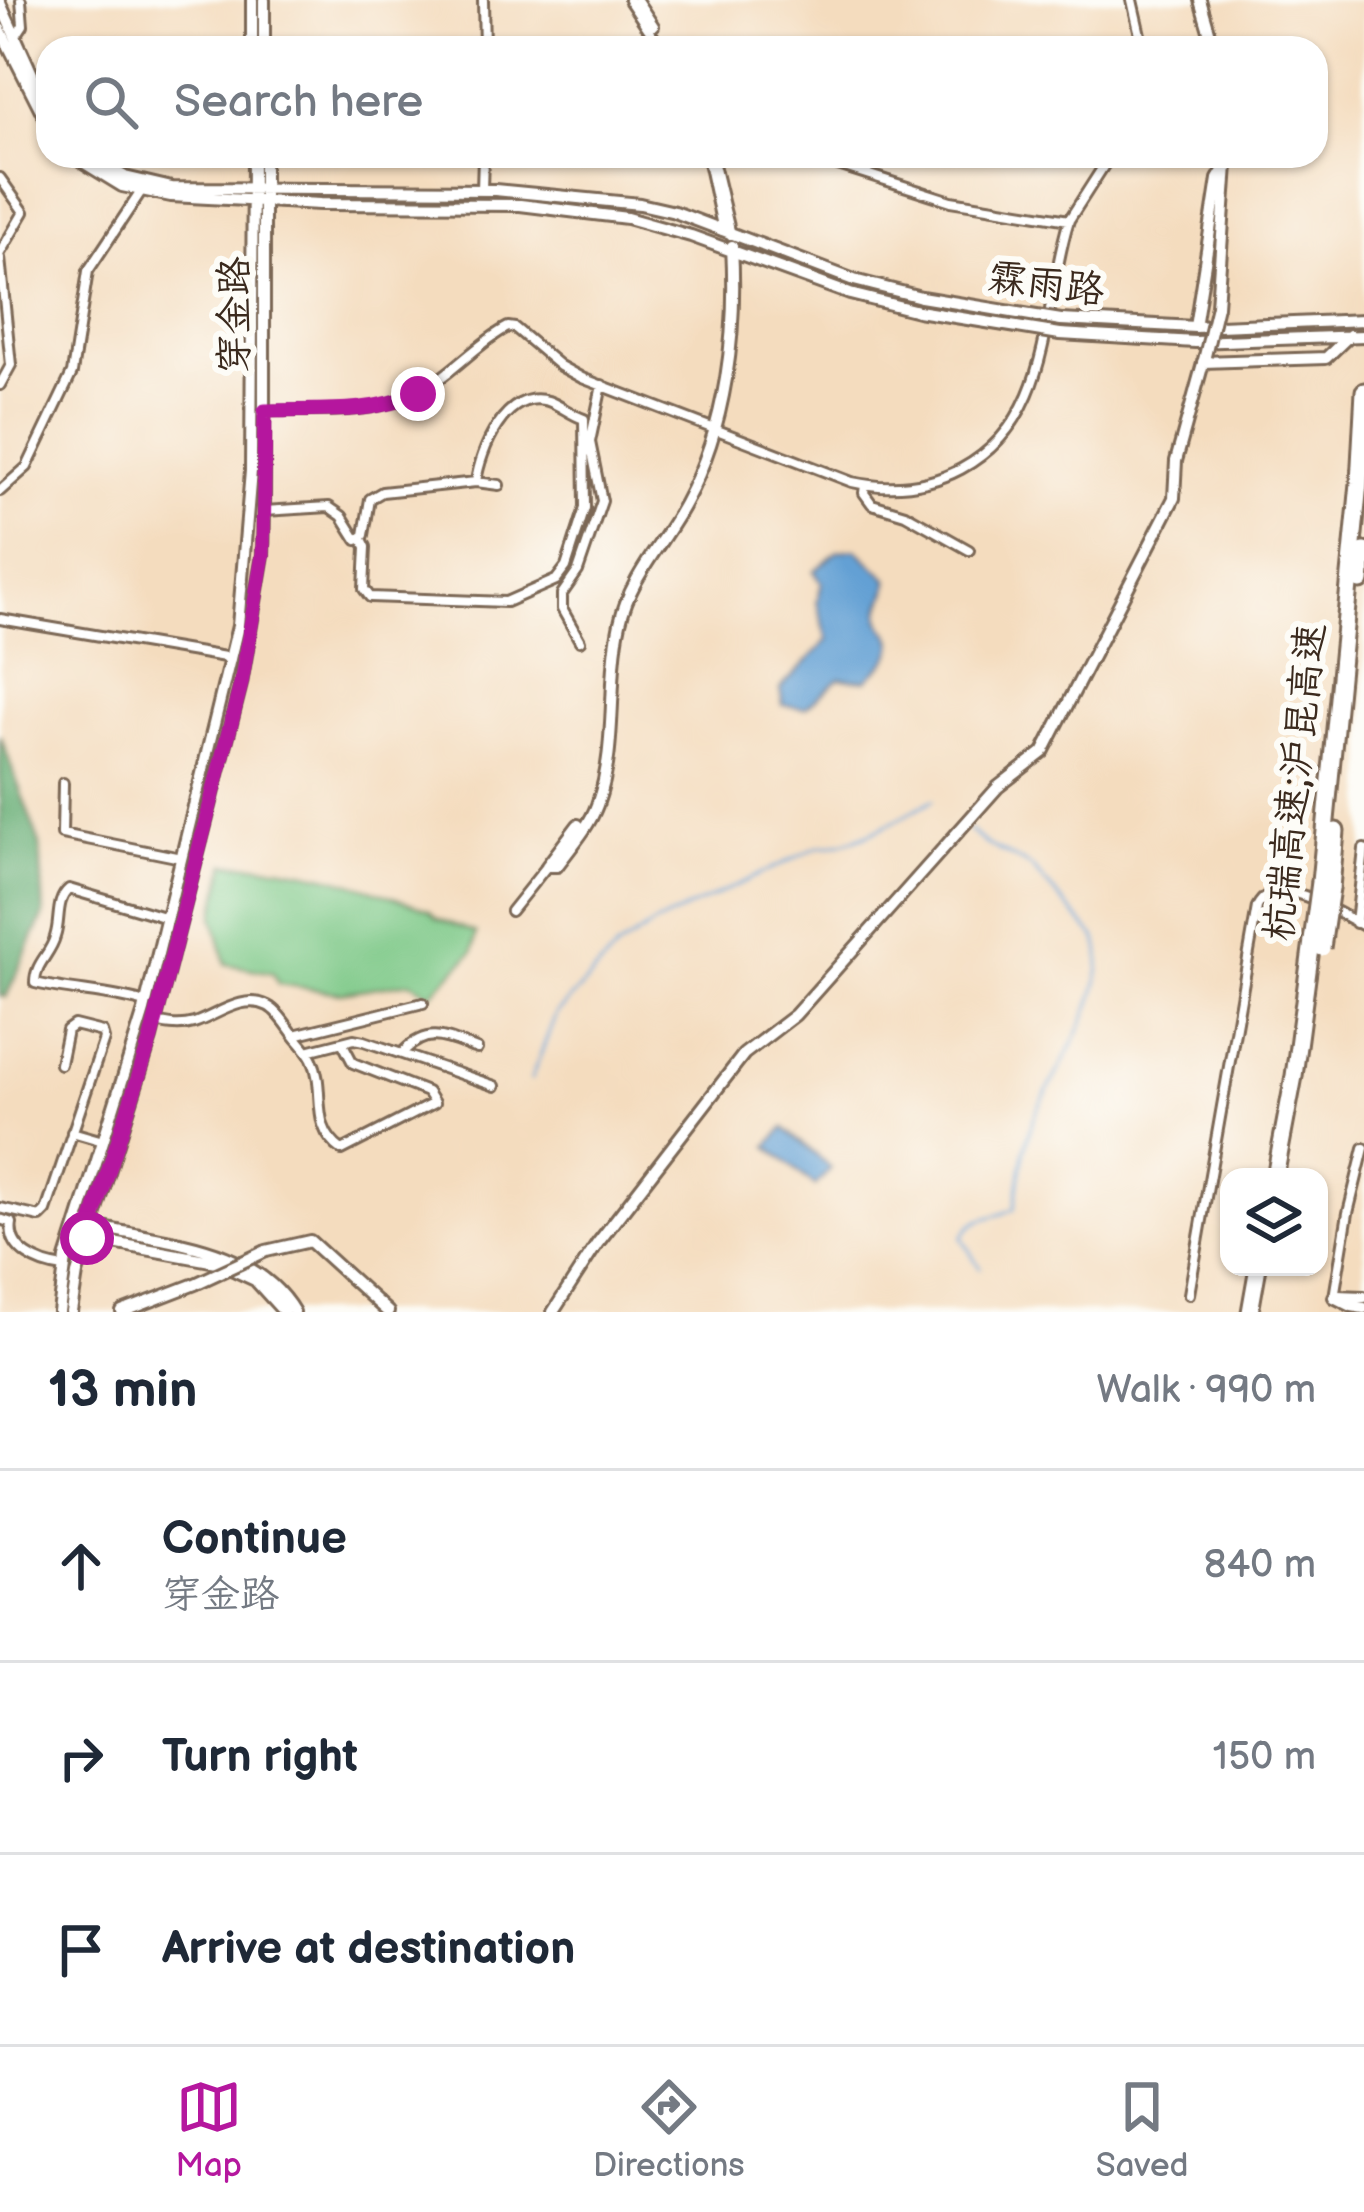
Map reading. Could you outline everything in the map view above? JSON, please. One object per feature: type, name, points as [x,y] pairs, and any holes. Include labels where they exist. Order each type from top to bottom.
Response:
[{"type":"highway","name":"杭瑞高速;沪昆高速","points":[[1325,885],[1364,391]]},
{"type":"highway","name":"杭瑞高速;沪昆高速","points":[[1280,1168],[1317,945],[1364,550]]},
{"type":"highway","points":[[1254,1312],[1260,1276]]},
{"type":"main road","points":[[252,0],[252,36]]},
{"type":"main road","points":[[264,0],[264,36]]},
{"type":"main road","points":[[1200,0],[1210,36]]},
{"type":"main road","points":[[0,3],[36,83]]},
{"type":"main road","points":[[0,29],[36,100]]},
{"type":"main road","points":[[90,168],[140,193],[259,195]]},
{"type":"main road","points":[[105,168],[155,185],[259,195]]},
{"type":"main road","name":"穿金路","points":[[71,1312],[89,1232],[155,1022],[241,684],[263,555],[265,411],[255,168]]},
{"type":"main road","name":"穿金路","points":[[59,1312],[64,1268],[146,1003],[238,626],[251,470],[262,168]]},
{"type":"main road","points":[[1195,327],[1223,168]]},
{"type":"main road","points":[[553,1312],[597,1244],[744,1054],[795,1015],[963,824],[998,787],[1043,752],[1174,498],[1176,461],[1217,306],[1226,168]]},
{"type":"main road","name":"霖雨路","points":[[259,195],[482,190],[640,204],[675,212],[854,280],[921,297],[1061,320],[1195,327],[1364,320]]},
{"type":"main road","name":"霖雨路","points":[[259,195],[320,204],[495,204],[627,218],[850,294],[918,311],[1060,334],[1178,342],[1364,335]]},
{"type":"main road","points":[[547,866],[590,804],[620,599],[690,480],[711,427],[720,372],[727,235]]},
{"type":"main road","points":[[1204,359],[1326,358],[1350,335]]},
{"type":"main road","points":[[75,1229],[246,1273],[284,1312]]},
{"type":"main road","points":[[89,1232],[218,1253],[250,1265],[274,1285],[294,1312]]},
{"type":"main road","points":[[122,1312],[266,1251],[310,1241],[388,1312]]},
{"type":"main road","points":[[1334,1297],[1364,1297]]},
{"type":"main road","points":[[1334,1297],[1364,1308]]},
{"type":"street","points":[[15,37],[23,25],[20,0]]},
{"type":"street","points":[[483,0],[484,36]]},
{"type":"street","points":[[633,0],[656,36]]},
{"type":"street","points":[[1132,0],[1140,36]]},
{"type":"street","points":[[482,190],[483,168]]},
{"type":"street","points":[[713,168],[727,235]]},
{"type":"street","points":[[848,168],[951,201],[1069,220]]},
{"type":"street","points":[[265,411],[332,413],[398,402],[438,380],[508,327],[521,332],[560,366],[602,385],[865,484],[911,485],[950,474],[984,453],[1010,429],[1035,381],[1069,220],[1102,168]]},
{"type":"street","points":[[0,178],[24,212],[0,255],[11,365],[0,385]]},
{"type":"street","points":[[0,491],[27,467],[72,373],[92,263],[140,193]]},
{"type":"street","points":[[580,640],[562,609],[562,595],[578,571],[602,500],[590,442],[602,385]]},
{"type":"street","points":[[476,482],[485,445],[515,409],[529,401],[548,401],[584,419],[585,508],[566,567],[556,580],[506,602],[370,597],[364,589],[366,547],[362,539],[367,507],[375,495],[401,488],[476,482],[499,485]]},
{"type":"street","points":[[865,484],[864,493],[872,504],[905,514],[969,550]]},
{"type":"street","points":[[264,511],[328,507],[342,516],[354,537],[362,539]]},
{"type":"street","points":[[0,619],[231,658]]},
{"type":"street","points":[[63,783],[62,834],[182,858]]},
{"type":"street","points":[[1189,1294],[1257,908],[1271,892],[1291,892],[1360,924],[1364,849]]},
{"type":"street","points":[[511,910],[547,866]]},
{"type":"street","points":[[146,1003],[109,992],[70,991],[35,983],[35,970],[55,942],[61,897],[69,890],[167,918]]},
{"type":"street","points":[[294,1035],[423,1004]]},
{"type":"street","points":[[155,1022],[175,1026],[225,1007],[272,1007],[315,1064],[320,1122],[342,1150],[434,1103],[427,1092],[352,1063],[343,1044]]},
{"type":"street","points":[[0,1208],[40,1217],[46,1210],[104,1039],[102,1032],[74,1025],[67,1030],[60,1064]]},
{"type":"street","points":[[403,1052],[416,1039],[436,1034],[477,1049]]},
{"type":"street","points":[[307,1051],[354,1039],[494,1086]]},
{"type":"street","points":[[72,1132],[103,1141]]},
{"type":"street","points":[[1334,1297],[1364,1148]]},
{"type":"street","points":[[0,1219],[12,1223],[10,1236],[16,1248],[64,1268]]},
{"type":"green space","points":[[0,735],[40,844],[44,915],[6,997],[0,996]]},
{"type":"green space","points":[[226,864],[305,871],[403,900],[476,933],[473,952],[431,994],[411,982],[340,993],[278,984],[273,973],[226,964],[214,917]]},
{"type":"water","points":[[856,549],[888,579],[880,616],[892,638],[892,652],[867,680],[840,678],[805,708],[783,705],[780,689],[828,640],[817,602],[822,583],[814,571],[838,551]]},
{"type":"water","points":[[784,1128],[831,1168],[815,1186],[768,1146]]},
{"type":"waterway","points":[[531,1079],[556,1014],[617,949],[653,925],[818,847],[863,836],[933,800]]},
{"type":"waterway","points":[[969,830],[1030,866],[1096,938],[1100,956],[1092,1000],[1033,1121],[1015,1208],[979,1221],[962,1238],[980,1268]]},
{"type":"route","points":[[87,1238],[151,1038],[241,684],[263,555],[265,411],[350,412],[418,394]]}]
